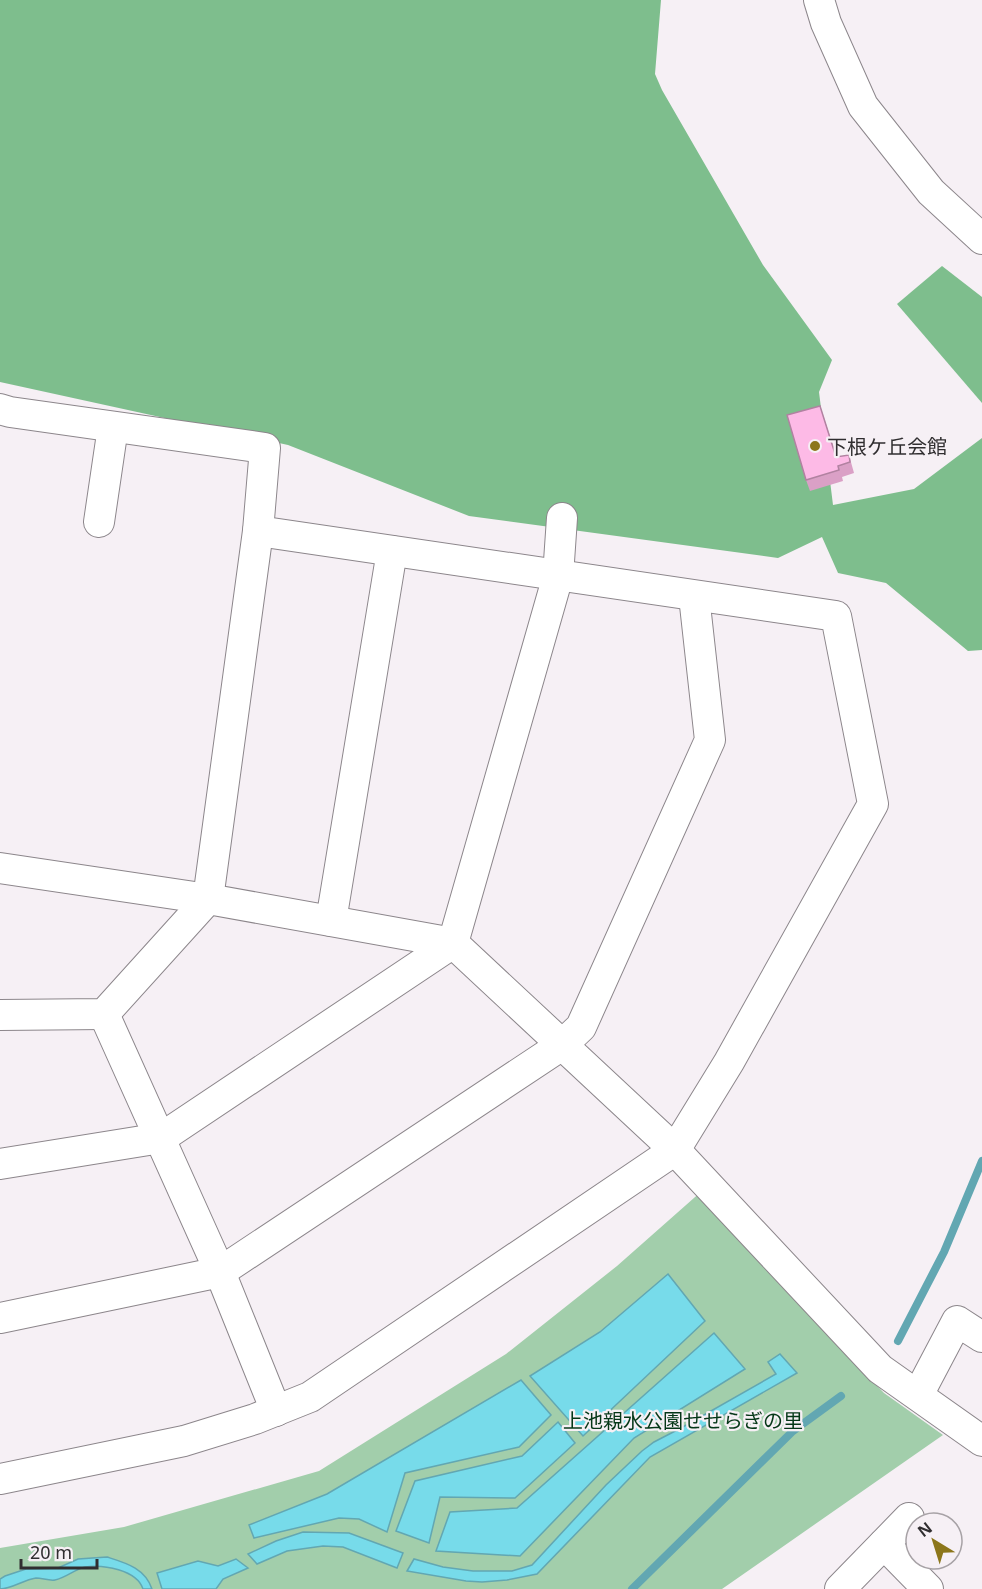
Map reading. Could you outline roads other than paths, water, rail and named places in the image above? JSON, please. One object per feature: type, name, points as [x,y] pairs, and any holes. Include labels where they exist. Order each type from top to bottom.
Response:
[{"type":"street","points":[[819,0],[826,23],[863,106],[931,192],[982,239]]},
{"type":"street","points":[[0,409],[266,448],[258,531],[208,899],[104,1014],[0,1015]]},
{"type":"street","points":[[99,522],[113,427]]},
{"type":"street","points":[[0,1164],[161,1138],[453,943],[558,576],[562,518]]},
{"type":"street","points":[[0,1479],[184,1441],[255,1419],[310,1397],[675,1150],[729,1062],[873,804],[836,616],[258,531]]},
{"type":"street","points":[[331,921],[392,551]]},
{"type":"street","points":[[0,1318],[220,1272],[562,1045],[581,1027],[710,740],[694,596]]},
{"type":"street","points":[[0,868],[208,899],[453,943],[675,1150],[880,1369],[982,1441]]},
{"type":"street","points":[[104,1014],[220,1272],[276,1411]]},
{"type":"street","points":[[918,1395],[957,1321],[981,1333]]},
{"type":"street","points":[[840,1589],[904,1523]]},
{"type":"street","points":[[884,1544],[928,1589]]},
{"type":"water","points":[[668,1274],[705,1321],[583,1436],[530,1376],[600,1332]]},
{"type":"water","points":[[714,1333],[745,1369],[634,1438],[520,1556],[436,1551],[450,1512],[517,1508]]},
{"type":"water","points":[[780,1354],[797,1373],[650,1457],[537,1574],[482,1582],[407,1571],[414,1559],[443,1567],[473,1571],[512,1571],[532,1565],[606,1485],[642,1451],[654,1442],[776,1374],[768,1362]]},
{"type":"water","points":[[521,1380],[551,1415],[519,1447],[405,1473],[387,1532],[359,1519],[339,1518],[254,1538],[249,1525],[327,1494]]},
{"type":"water","points":[[558,1422],[575,1443],[515,1498],[440,1497],[429,1543],[396,1531],[415,1481],[522,1456]]},
{"type":"water","points":[[303,1532],[349,1533],[403,1553],[397,1568],[343,1547],[323,1546],[287,1551],[257,1564],[248,1554]]},
{"type":"water","points":[[107,1557],[140,1571],[152,1589],[143,1589],[140,1582],[127,1573],[92,1566],[81,1568],[55,1580],[36,1578],[0,1589],[0,1579],[26,1569],[58,1568],[78,1559]]},
{"type":"water","points":[[236,1559],[248,1568],[223,1579],[216,1589],[162,1589],[157,1573],[198,1561],[218,1566]]},
{"type":"waterway","points":[[898,1341],[944,1252],[982,1161]]},
{"type":"waterway","points":[[632,1589],[793,1431],[841,1396]]},
{"type":"place","name":"下根ケ丘会館","points":[[815,446]]},
{"type":"park label","name":"上池親水公園せせらぎの里","points":[[683,1420]]}]
